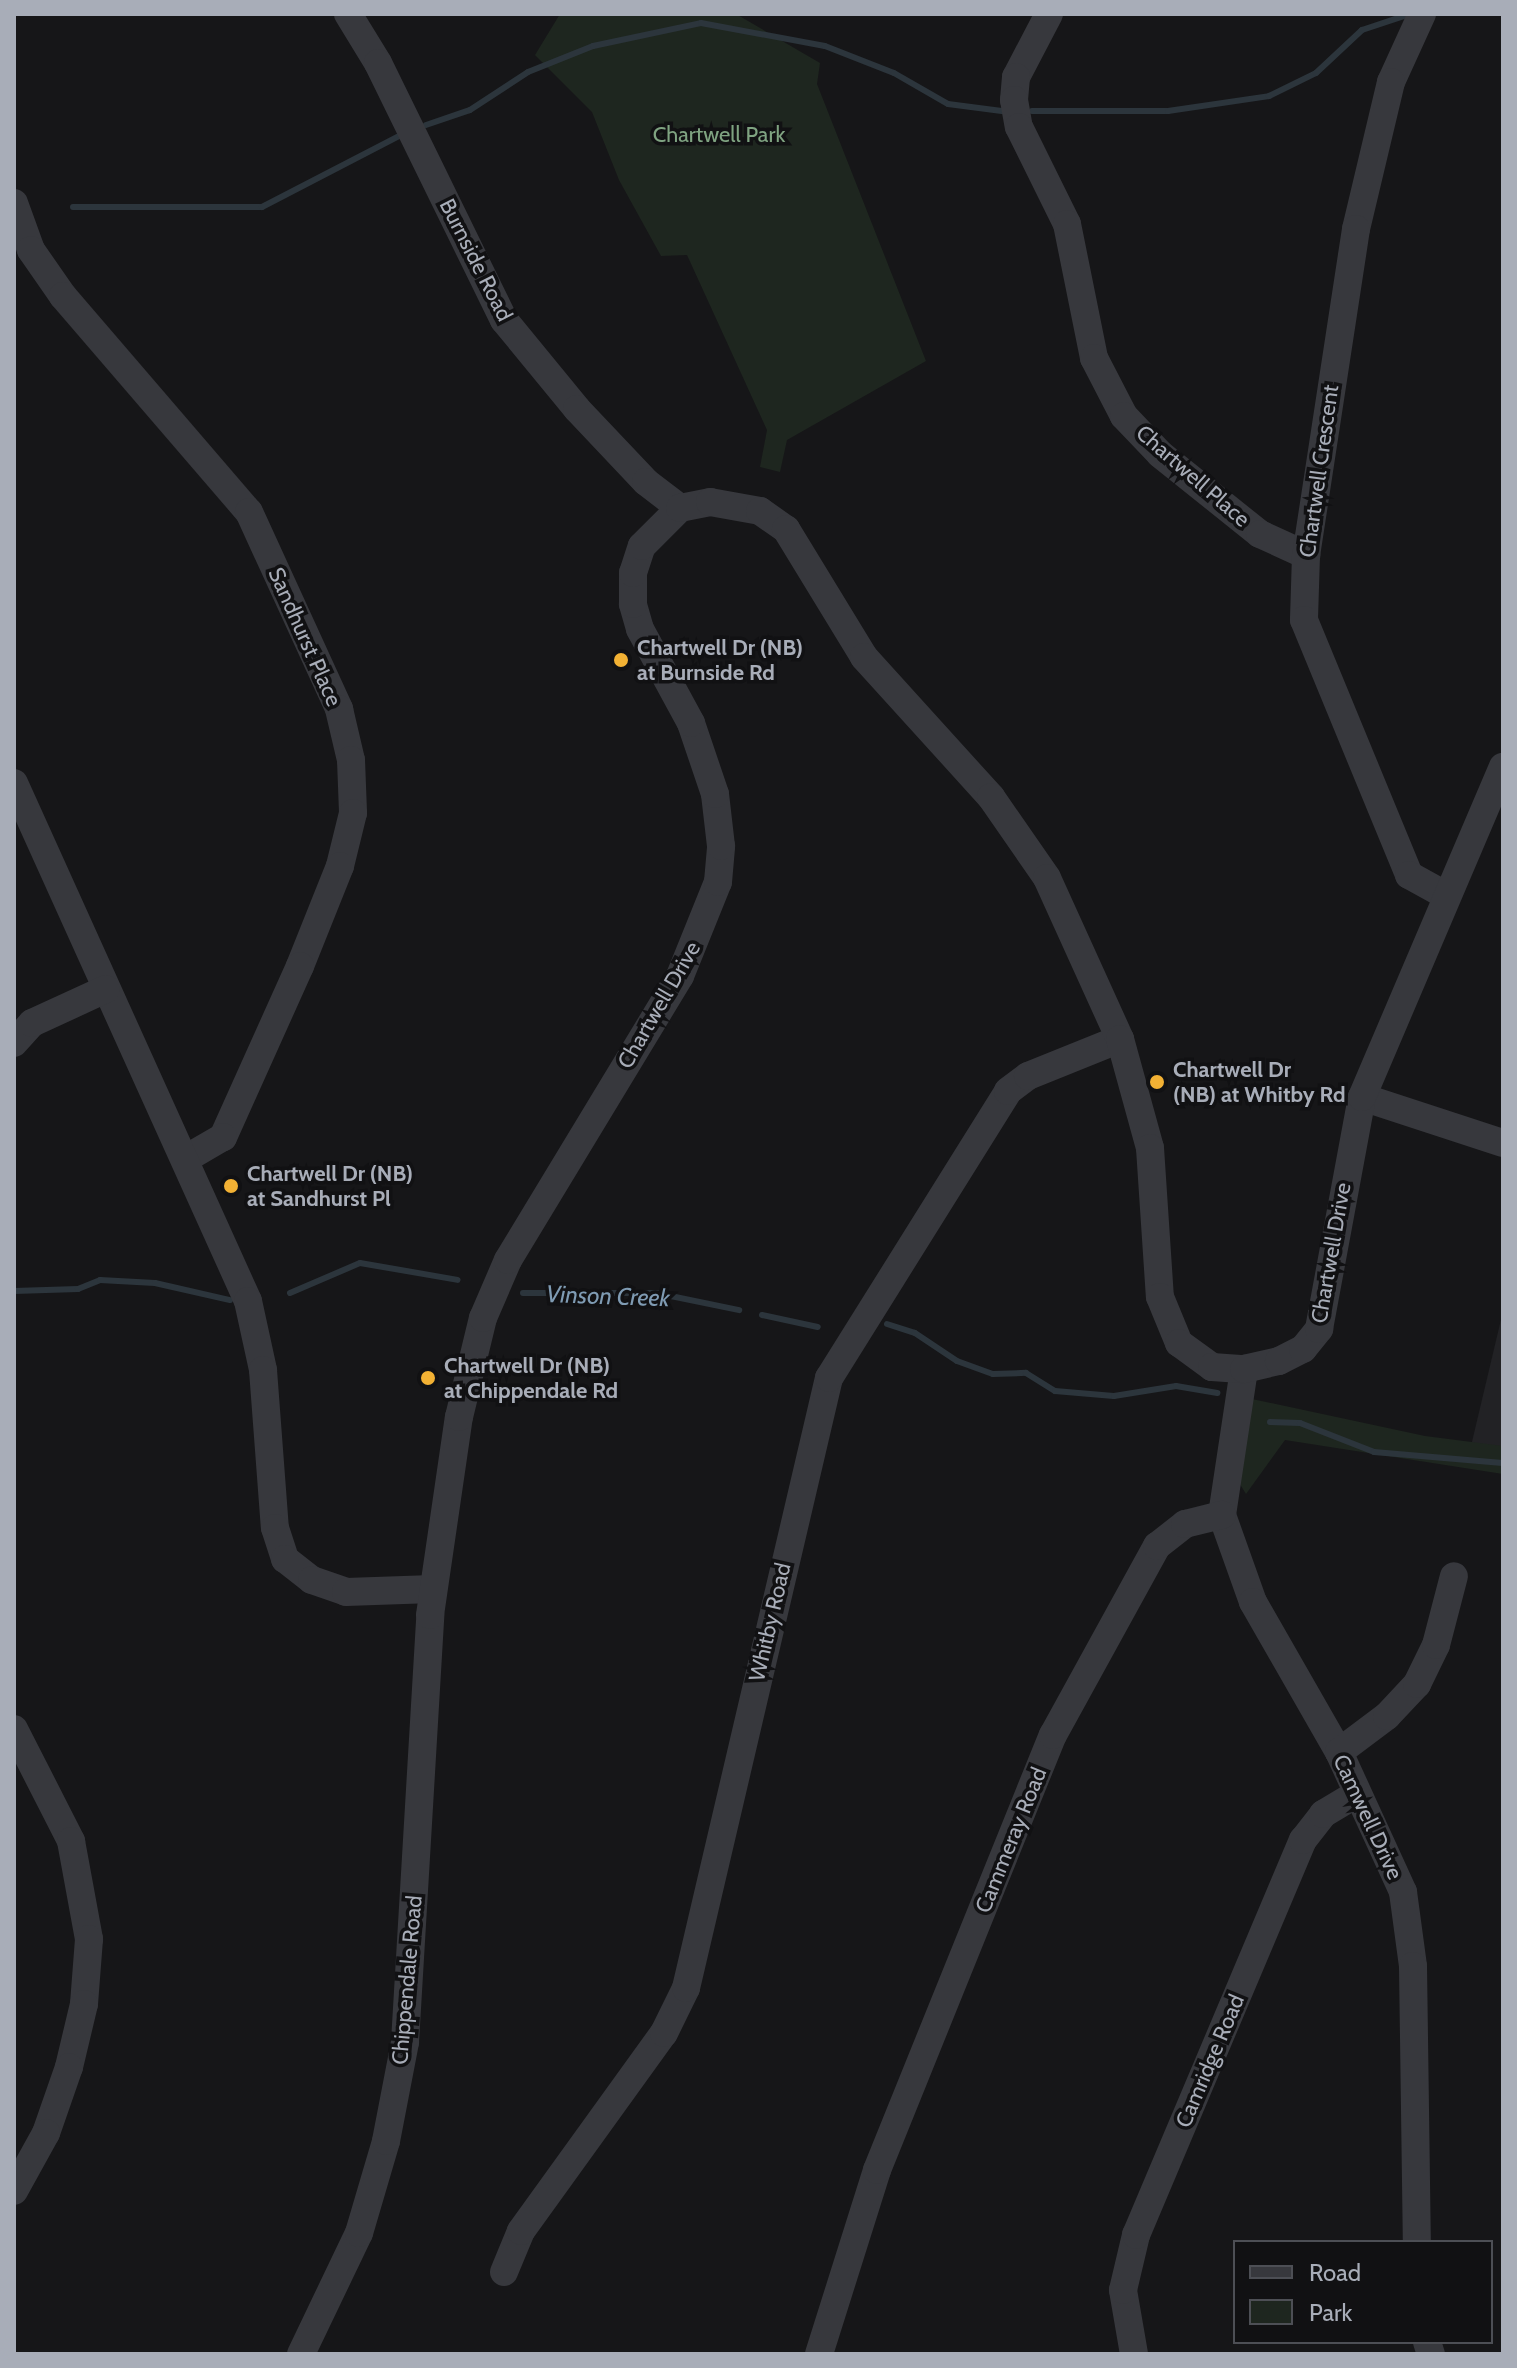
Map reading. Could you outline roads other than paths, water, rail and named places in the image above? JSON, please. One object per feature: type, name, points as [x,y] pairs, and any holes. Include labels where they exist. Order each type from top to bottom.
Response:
[{"type":"street","name":"Burnside Road","points":[[348,14],[378,63],[504,320],[577,409],[646,482],[680,508]]},
{"type":"street","name":"Chartwell Place","points":[[1049,14],[1016,77],[1014,100],[1019,127],[1067,224],[1094,358],[1124,416],[1160,454],[1260,534],[1306,555]]},
{"type":"street","name":"Chartwell Crescent","points":[[1422,14],[1391,82],[1356,229],[1306,555],[1304,620],[1387,830],[1409,875],[1447,896]]},
{"type":"street","name":"Sandhurst Place","points":[[14,203],[31,250],[63,296],[249,512],[339,709],[351,760],[353,813],[340,866],[294,981],[223,1137],[187,1158]]},
{"type":"street","name":"Chartwell Drive","points":[[433,1589],[459,1417],[483,1318],[508,1260],[680,976],[718,882],[721,846],[715,794],[691,723],[640,629],[633,604],[633,573],[642,546],[680,508],[710,502],[734,504],[760,511],[786,529],[864,657],[991,797],[1047,878],[1120,1039],[1150,1148],[1160,1297],[1179,1343],[1212,1367],[1244,1369],[1303,1349],[1319,1329],[1362,1097],[1503,767]]},
{"type":"street","points":[[14,783],[106,989],[187,1158],[248,1301],[263,1370],[275,1528],[285,1559],[312,1580],[346,1592],[433,1589]]},
{"type":"street","points":[[14,1043],[32,1023],[106,989]]},
{"type":"street","name":"Whitby Road","points":[[504,2272],[521,2231],[664,2033],[686,1988],[829,1378],[1008,1091],[1028,1076],[1120,1039]]},
{"type":"street","points":[[1362,1097],[1503,1143]]},
{"type":"street","points":[[1222,1515],[1244,1369]]},
{"type":"street","name":"Camwell Drive","points":[[1222,1515],[1267,1632],[1339,1752],[1356,1794],[1391,1859],[1410,1929],[1417,2240]]},
{"type":"street","name":"Cammeray Road","points":[[819,2354],[877,2170],[1053,1735],[1157,1546],[1185,1524],[1222,1515]]},
{"type":"street","points":[[1339,1752],[1387,1716],[1417,1684],[1436,1645],[1454,1576]]},
{"type":"street","name":"Chippendale Road","points":[[301,2354],[359,2233],[386,2141],[405,2042],[433,1589]]},
{"type":"street","points":[[14,1729],[71,1841],[89,1939],[84,2004],[69,2067],[46,2133],[14,2191]]},
{"type":"street","name":"Camridge Road","points":[[1134,2354],[1123,2290],[1136,2235],[1303,1840],[1323,1814],[1356,1794]]},
{"type":"waterway","points":[[1032,111],[1168,111],[1269,96],[1316,73],[1362,30],[1410,14]]},
{"type":"waterway","points":[[426,125],[470,110],[528,72],[593,46],[701,23],[825,46],[894,73],[948,104],[1009,112]]},
{"type":"waterway","points":[[73,207],[262,207],[403,134]]},
{"type":"waterway","name":"Vinson Creek","points":[[290,1293],[360,1263],[458,1280]]},
{"type":"waterway","name":"Vinson Creek","points":[[14,1291],[78,1289],[100,1280],[155,1283],[230,1300]]},
{"type":"waterway","name":"Vinson Creek","points":[[523,1293],[656,1293],[739,1310]]},
{"type":"waterway","name":"Vinson Creek","points":[[762,1315],[818,1327]]},
{"type":"waterway","name":"Vinson Creek","points":[[887,1324],[915,1333],[957,1361],[993,1374],[1026,1373],[1055,1391],[1114,1396],[1176,1386],[1217,1393]]},
{"type":"waterway","name":"Vinson Creek","points":[[1270,1422],[1300,1423],[1374,1452],[1503,1463]]},
{"type":"place","name":"Chartwell Dr (NB) at Burnside Rd","points":[[621,660]]},
{"type":"place","name":"Chartwell Dr (NB) at Whitby Rd","points":[[1157,1082]]},
{"type":"place","name":"Chartwell Dr (NB) at Sandhurst Pl","points":[[231,1186]]},
{"type":"place","name":"Chartwell Dr (NB) at Chippendale Rd","points":[[428,1378]]},
{"type":"park label","name":"Chartwell Park","points":[[719,135]]}]
